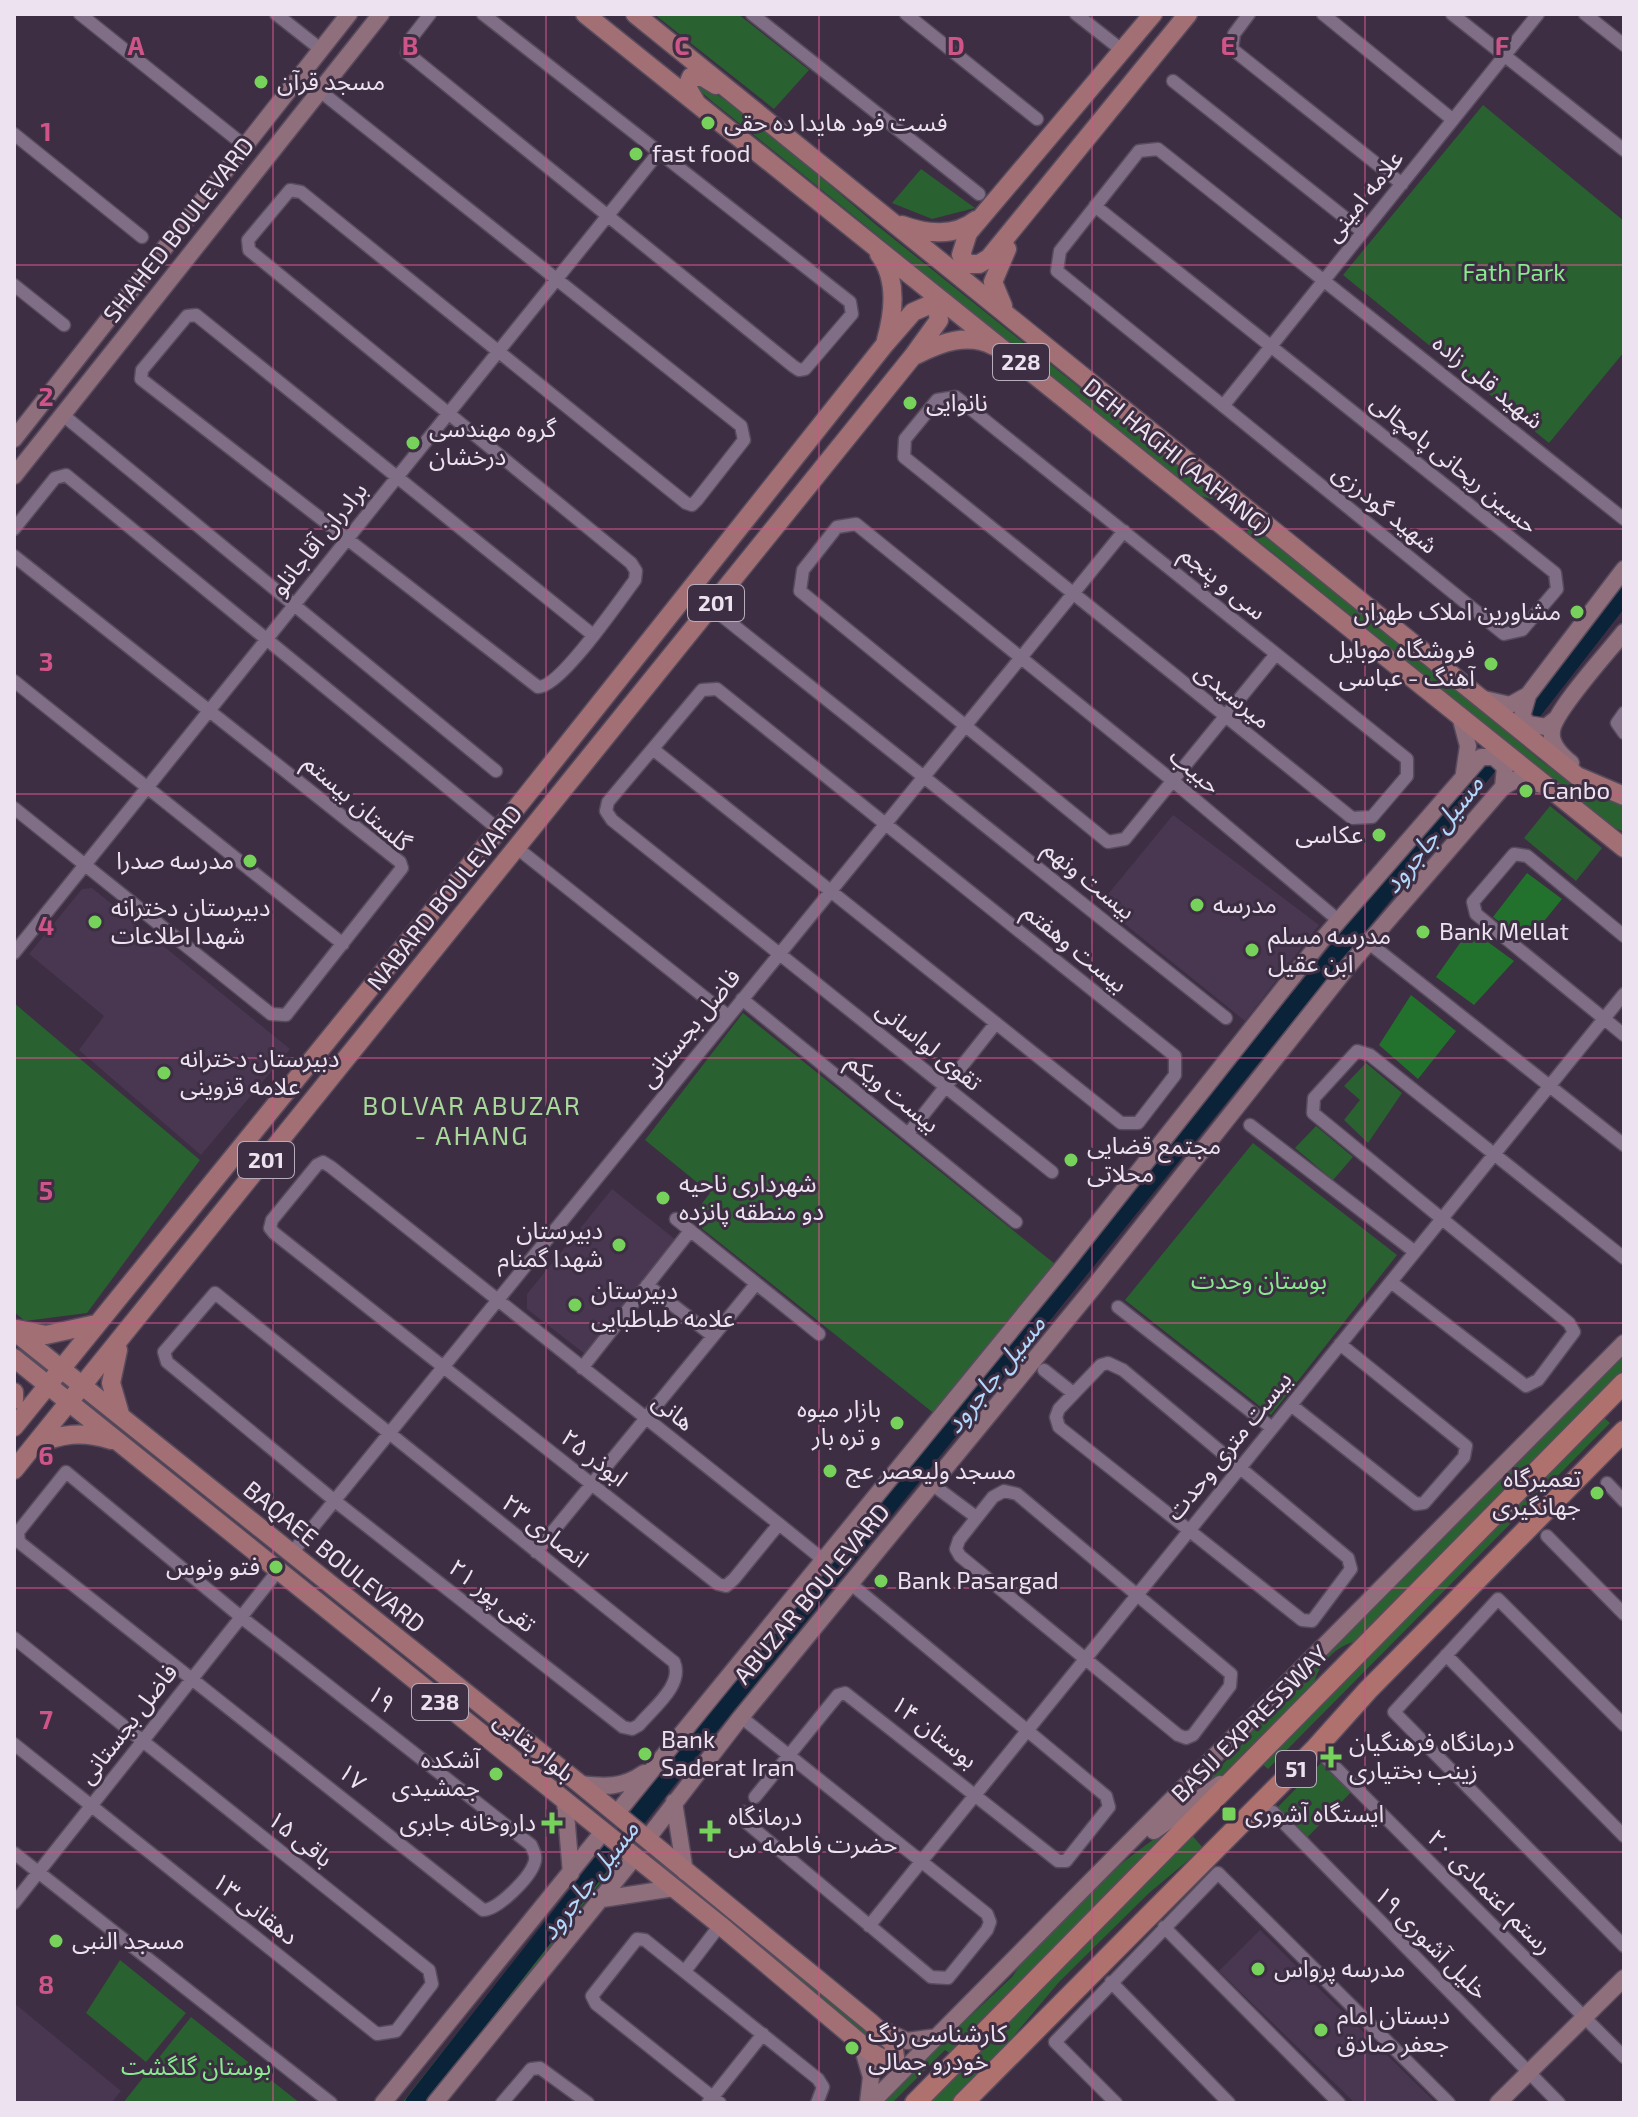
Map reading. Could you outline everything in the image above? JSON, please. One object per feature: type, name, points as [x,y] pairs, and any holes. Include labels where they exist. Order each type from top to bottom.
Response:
[{"type":"highway","name":"BASIJ EXPRESSWAY","points":[[915,2103],[1624,1383]]},
{"type":"highway","name":"51","points":[[963,2103],[1316,1748],[1368,1690],[1624,1431]]},
{"type":"main road","name":"SHAHED BOULEVARD","points":[[14,438],[349,14]]},
{"type":"main road","name":"SHAHED BOULEVARD","points":[[14,476],[381,14]]},
{"type":"main road","name":"DEH HAGHI (AAHANG)","points":[[585,14],[1468,722]]},
{"type":"main road","name":"DEH HAGHI (AAHANG)","points":[[635,14],[1485,701]]},
{"type":"main road","points":[[1153,14],[963,242],[961,255],[967,264],[979,264],[989,258],[1188,14]]},
{"type":"main road","points":[[635,54],[662,58],[666,50],[662,36]]},
{"type":"main road","points":[[699,107],[687,87],[691,77],[697,76],[746,103]]},
{"type":"main road","points":[[245,146],[264,161]]},
{"type":"main road","points":[[878,210],[904,226],[925,232],[948,232],[969,226],[997,203]]},
{"type":"main road","points":[[1016,319],[1000,303],[993,282],[995,271],[1027,212]]},
{"type":"main road","points":[[870,242],[883,259],[891,279],[892,319],[886,343]]},
{"type":"main road","name":"201","points":[[886,343],[913,312],[929,305],[937,309],[939,320],[913,356]]},
{"type":"main road","points":[[913,356],[951,341],[972,340],[988,342],[1013,355]]},
{"type":"main road","name":"NABARD BOULEVARD","points":[[14,1427],[886,343]]},
{"type":"main road","name":"NABARD BOULEVARD","points":[[14,1470],[913,356]]},
{"type":"main road","points":[[14,438],[34,451]]},
{"type":"main road","points":[[1171,484],[1216,507],[1224,499],[1221,485]]},
{"type":"main road","points":[[1244,542],[1239,529],[1246,520],[1258,523],[1286,540]]},
{"type":"main road","points":[[1624,569],[1528,695],[1522,716],[1528,724],[1546,727],[1556,719],[1624,632]]},
{"type":"main road","points":[[1485,701],[1510,705],[1528,695]]},
{"type":"main road","name":"228","points":[[1485,701],[1577,776],[1624,796]]},
{"type":"main road","points":[[1556,719],[1552,739],[1559,753],[1596,784]]},
{"type":"main road","points":[[1464,776],[1468,722]]},
{"type":"main road","name":"228","points":[[1468,722],[1624,848]]},
{"type":"main road","name":"ABUZAR BOULEVARD","points":[[620,1817],[652,1768],[1056,1275],[1338,920],[1475,762],[1488,756],[1501,762],[1507,772],[1503,787],[1369,943],[644,1838]]},
{"type":"main road","points":[[1503,787],[1517,779],[1547,787]]},
{"type":"main road","points":[[14,1329],[46,1335],[96,1324]]},
{"type":"main road","name":"BAQAEE BOULEVARD","points":[[14,1329],[620,1817]]},
{"type":"main road","points":[[122,1416],[111,1383],[115,1358],[125,1334]]},
{"type":"main road","points":[[870,2103],[1116,1859],[1624,1343]]},
{"type":"main road","name":"BAQAEE BOULEVARD","points":[[14,1358],[277,1572]]},
{"type":"main road","points":[[14,1392],[14,1400]]},
{"type":"main road","points":[[33,1447],[55,1437],[77,1433],[117,1442]]},
{"type":"main road","points":[[277,1572],[291,1554]]},
{"type":"main road","name":"بلوار بقایی","points":[[277,1572],[606,1836]]},
{"type":"main road","points":[[1116,1859],[1244,1767]]},
{"type":"main road","points":[[580,1784],[606,1787],[631,1782],[652,1768]]},
{"type":"main road","points":[[565,1802],[571,1873]]},
{"type":"main road","points":[[674,1802],[685,1872]]},
{"type":"main road","points":[[383,2103],[620,1817]]},
{"type":"main road","name":"238","points":[[620,1817],[870,2022],[907,2041],[939,2037]]},
{"type":"main road","name":"238","points":[[606,1836],[720,1925],[861,2043]]},
{"type":"main road","points":[[435,2103],[602,1899],[630,1854],[644,1838]]},
{"type":"main road","points":[[602,1899],[674,1888]]},
{"type":"main road","points":[[1498,2103],[1624,1978]]},
{"type":"main road","points":[[861,2043],[883,2059],[890,2060],[897,2053],[893,2043],[870,2022]]},
{"type":"main road","points":[[861,2043],[871,2077],[870,2103]]},
{"type":"street","points":[[80,14],[245,146]]},
{"type":"street","points":[[276,14],[314,44]]},
{"type":"street","points":[[430,14],[406,48],[607,217],[799,370],[805,369],[852,314],[853,307],[483,14]]},
{"type":"street","points":[[752,14],[979,194]]},
{"type":"street","points":[[906,14],[1037,119]]},
{"type":"street","points":[[1076,14],[1123,51]]},
{"type":"street","points":[[1249,14],[1234,34],[1232,49],[1402,184]]},
{"type":"street","points":[[1323,14],[1453,120]]},
{"type":"street","points":[[1452,14],[1624,150]]},
{"type":"street","name":"علامه امینی","points":[[1223,406],[1538,14]]},
{"type":"street","points":[[1585,14],[1624,45]]},
{"type":"street","points":[[1173,81],[1363,232]]},
{"type":"street","points":[[320,91],[745,433],[744,440],[692,505],[296,190],[290,190],[246,244],[631,563],[636,571],[635,580],[593,635],[546,688],[538,687],[347,540],[140,375],[192,314],[593,635]]},
{"type":"street","points":[[14,134],[142,237]]},
{"type":"street","name":"شهید قلی زاده","points":[[1095,206],[1139,151],[1158,149],[1624,519]]},
{"type":"street","name":"برادران آقاجانلو","points":[[14,953],[19,936],[84,866],[659,152]]},
{"type":"street","points":[[1095,206],[1060,251],[1057,271],[1223,406]]},
{"type":"street","name":"حسین ریحانی پامچالی","points":[[1095,206],[1555,573],[1557,589],[1522,630]]},
{"type":"street","points":[[14,285],[64,325]]},
{"type":"street","name":"میرسیدی","points":[[956,397],[937,400],[905,439],[904,457],[1224,718],[1352,818],[1372,817]]},
{"type":"street","name":"سی و پنجم","points":[[956,397],[1407,759],[1407,776],[1372,817]]},
{"type":"street","name":"شهید گودرزی","points":[[1223,406],[1504,634],[1522,630]]},
{"type":"street","points":[[63,415],[296,603],[496,771]]},
{"type":"street","points":[[14,529],[55,478],[66,475],[498,829]]},
{"type":"street","name":"حبیب","points":[[965,726],[800,591],[803,570],[837,527],[856,524],[1173,781],[1338,920]]},
{"type":"street","name":"فاضل بجستانی","points":[[291,1554],[1124,531]]},
{"type":"street","points":[[14,556],[211,709]]},
{"type":"street","name":"بیست ونهم","points":[[712,608],[1226,1018]]},
{"type":"street","points":[[965,726],[1108,842],[1125,839],[1276,654]]},
{"type":"street","points":[[14,681],[343,944],[286,1015],[271,1014],[14,808]]},
{"type":"street","points":[[884,824],[717,689],[709,687],[702,690],[654,750],[996,1023],[908,1134]]},
{"type":"street","name":"گلستان بیستم","points":[[211,709],[400,862],[402,868],[399,874],[343,944]]},
{"type":"street","points":[[1624,713],[1617,723],[1624,733]]},
{"type":"street","name":"تقوی لواسانی","points":[[654,750],[608,802],[606,811],[612,820],[1052,1172]]},
{"type":"street","name":"بیست وهفتم","points":[[884,824],[1175,1056],[1175,1075],[1138,1123],[1121,1123],[996,1023]]},
{"type":"street","points":[[517,848],[728,1016]]},
{"type":"street","points":[[1624,936],[1527,856],[1514,854],[1505,861],[1473,902],[1476,914],[1624,1035]]},
{"type":"street","points":[[1369,943],[1624,1145]]},
{"type":"street","name":"بیست متری وحدت","points":[[869,1926],[1624,994]]},
{"type":"street","name":"بیست ویکم","points":[[742,999],[1016,1222]]},
{"type":"street","points":[[1391,1282],[1519,1383],[1532,1386],[1573,1337],[1569,1323],[1313,1113],[1314,1098],[1351,1055],[1363,1052],[1495,1153],[1624,1258]]},
{"type":"street","points":[[1250,1125],[1415,1252]]},
{"type":"street","name":"هانی","points":[[323,1162],[821,1558]]},
{"type":"street","name":"ابوذر ۲۵","points":[[323,1162],[272,1220],[270,1228],[443,1367],[718,1584],[726,1586],[734,1579],[779,1524]]},
{"type":"street","points":[[676,1219],[819,1334]]},
{"type":"street","points":[[582,1368],[690,1231]]},
{"type":"street","points":[[536,1552],[756,1284]]},
{"type":"street","points":[[647,1285],[713,1336]]},
{"type":"street","name":"تقی پور ۲۱","points":[[215,1293],[173,1340],[163,1357],[335,1501],[623,1727],[632,1729],[639,1725],[676,1682],[679,1671],[674,1662]]},
{"type":"street","name":"انصاری ۲۳","points":[[215,1293],[674,1662]]},
{"type":"street","points":[[1118,1307],[1272,1428]]},
{"type":"street","points":[[1291,1405],[1420,1505],[1466,1452],[1460,1441],[1340,1344]]},
{"type":"street","points":[[1101,1365],[1115,1366],[1351,1563],[1320,1610],[1308,1622],[1059,1427],[1056,1417],[1059,1409],[1073,1393],[1101,1365]]},
{"type":"street","points":[[1044,1370],[1073,1393]]},
{"type":"street","name":"۱۹","points":[[17,1538],[18,1532],[66,1472],[241,1617],[531,1845],[535,1855],[534,1866],[500,1905],[483,1910]]},
{"type":"street","points":[[1607,1483],[1624,1501]]},
{"type":"street","points":[[933,1485],[976,1517]]},
{"type":"street","points":[[1004,1491],[1017,1494],[1231,1674],[1233,1680],[1186,1738],[960,1556],[956,1549],[959,1540],[976,1517],[993,1497],[1004,1491]]},
{"type":"street","points":[[1547,1536],[1624,1614]]},
{"type":"street","name":"۱۷","points":[[17,1538],[483,1910]]},
{"type":"street","name":"فاضل بجستانی","points":[[14,1903],[277,1572]]},
{"type":"street","points":[[851,1584],[1028,1730]]},
{"type":"street","points":[[1624,1725],[1498,1599],[1394,1712],[1624,1946]]},
{"type":"street","name":"باقی ۱۵","points":[[14,1638],[429,1970],[432,1984],[396,2031]]},
{"type":"street","points":[[1446,1655],[1624,1836]]},
{"type":"street","name":"بوستان ۱۴","points":[[791,1754],[838,1695],[845,1693],[976,1793],[1058,1861],[1066,1861],[1109,1807],[1109,1800],[1028,1730]]},
{"type":"street","points":[[741,1717],[987,1914],[990,1922],[987,1930],[948,1978],[940,1980],[931,1977],[747,1823],[744,1812]]},
{"type":"street","name":"دهقانی ۱۳","points":[[14,1744],[377,2034],[396,2031]]},
{"type":"street","points":[[755,1797],[791,1754]]},
{"type":"street","name":"رستم اعتمادی ۲۰","points":[[1326,1758],[1624,2057]]},
{"type":"street","name":"خلیل آشوری ۱۹","points":[[1273,1812],[1559,2103]]},
{"type":"street","points":[[14,1853],[331,2103]]},
{"type":"street","points":[[1116,2103],[1055,2042],[1115,1986],[1164,1927],[1223,1878],[1449,2103]]},
{"type":"street","points":[[685,1971],[720,1925]]},
{"type":"street","points":[[1164,1927],[1339,2103]]},
{"type":"street","points":[[763,2034],[713,2101],[596,2004],[592,1996],[594,1989],[637,1939],[645,1940],[685,1971],[763,2034],[818,2079],[823,2087],[817,2103]]},
{"type":"street","points":[[1115,1986],[1229,2103]]},
{"type":"street","points":[[502,2103],[531,2069],[548,2072],[588,2103]]},
{"type":"shaded area","points":[[1173,815],[1319,925],[1245,1021],[1100,904]]},
{"type":"shaded area","points":[[92,888],[290,1049],[201,1155],[79,1050],[104,1016],[29,954],[82,889]]},
{"type":"shaded area","points":[[612,1189],[676,1240],[585,1354],[527,1309],[527,1294]]},
{"type":"shaded area","points":[[1260,1930],[1436,2103],[1355,2103],[1219,1971]]},
{"type":"shaded area","points":[[14,2003],[121,2091],[111,2103],[14,2103]]},
{"type":"green space","points":[[654,14],[738,14],[809,70],[774,109]]},
{"type":"green space","points":[[702,85],[747,114],[874,223],[1211,493],[1213,499],[1192,490],[1165,471],[714,103],[698,89]]},
{"type":"green space","name":"Fath Park","points":[[1483,105],[1624,221],[1624,352],[1549,443],[1343,275]]},
{"type":"green space","points":[[921,169],[975,208],[932,219],[892,203]]},
{"type":"green space","points":[[1249,527],[1297,558],[1575,786],[1624,805],[1624,832],[1609,825],[1247,532]]},
{"type":"green space","points":[[1550,806],[1602,848],[1576,881],[1524,838]]},
{"type":"green space","points":[[1527,873],[1562,899],[1527,942],[1493,917]]},
{"type":"green space","points":[[1470,929],[1514,961],[1474,1005],[1436,977]]},
{"type":"green space","points":[[1411,995],[1456,1031],[1418,1079],[1379,1045]]},
{"type":"green space","points":[[14,1003],[200,1160],[87,1313],[25,1321],[14,1312]]},
{"type":"green space","points":[[743,1013],[1055,1264],[936,1415],[690,1219],[710,1193],[645,1140]]},
{"type":"green space","points":[[1366,1063],[1402,1093],[1368,1143],[1344,1120],[1360,1100],[1344,1086]]},
{"type":"green space","points":[[1316,1126],[1353,1157],[1333,1180],[1295,1148]]},
{"type":"green space","name":"بوستان وحدت","points":[[1253,1143],[1397,1255],[1271,1415],[1125,1300]]},
{"type":"green space","points":[[1624,1351],[1624,1372],[1357,1641],[1330,1656],[1314,1684],[1217,1786],[1170,1819],[1250,1736],[1255,1722]]},
{"type":"green space","points":[[1600,1414],[1610,1423],[1268,1769],[1260,1762]]},
{"type":"green space","points":[[1326,1758],[1355,1788],[1302,1843],[1273,1812]]},
{"type":"green space","points":[[1183,1819],[951,2054],[945,2050],[892,2103],[878,2103],[1012,1977],[1068,1910],[1136,1853]]},
{"type":"green space","points":[[1191,1834],[1203,1848],[1149,1893],[1059,1982],[1001,2051],[950,2103],[924,2103]]},
{"type":"green space","points":[[603,1849],[618,1860],[524,1980],[495,2023],[427,2103],[402,2103]]},
{"type":"green space","points":[[665,1865],[891,2051],[880,2050],[661,1868]]},
{"type":"green space","points":[[120,1960],[186,2013],[146,2062],[86,2013]]},
{"type":"green space","name":"بوستان گلگشت","points":[[191,2017],[300,2103],[123,2103]]},
{"type":"waterway","name":"مسیل جاجرود","points":[[1533,711],[1624,594]]},
{"type":"waterway","name":"مسیل جاجرود","points":[[414,2103],[703,1734],[1491,762]]},
{"type":"place","name":"مسجد قرآن","points":[[261,82]]},
{"type":"place","name":"فست فود هایدا ده حقی","points":[[708,123]]},
{"type":"place","name":"fast food","points":[[636,154]]},
{"type":"place","name":"نانوایی","points":[[910,403]]},
{"type":"place","name":"گروه مهندسی درخشان","points":[[413,443]]},
{"type":"place","name":"مشاورین املاک طهران","points":[[1577,612]]},
{"type":"place","name":"فروشگاه موبایل آهنگ - عباسی","points":[[1491,664]]},
{"type":"place","name":"Canbo","points":[[1526,791]]},
{"type":"place","name":"عکاسى","points":[[1379,835]]},
{"type":"place","name":"مدرسه صدرا","points":[[250,861]]},
{"type":"place","name":"مدرسه","points":[[1197,905]]},
{"type":"place","name":"دبیرستان دخترانه شهدا اطلاعات","points":[[95,922]]},
{"type":"place","name":"Bank Mellat","points":[[1423,932]]},
{"type":"place","name":"مدرسه مسلم ابن عقیل","points":[[1252,950]]},
{"type":"place","name":"دبیرستان دخترانه علامه قزوینی","points":[[164,1073]]},
{"type":"place","name":"مجتمع قضایی محلاتی","points":[[1071,1160]]},
{"type":"place","name":"شهرداری ناحیه دو منطقه پانزده","points":[[663,1198]]},
{"type":"place","name":"دبیرستان شهدا گمنام","points":[[619,1245]]},
{"type":"place","name":"دبیرستان علامه طباطبایی","points":[[575,1305]]},
{"type":"place","name":"بازار میوه و تره بار","points":[[897,1423]]},
{"type":"place","name":"مسجد ولیعصر عج","points":[[830,1471]]},
{"type":"place","name":"تعمیرگاه جهانگیری","points":[[1597,1493]]},
{"type":"place","name":"فتو ونوس","points":[[276,1567]]},
{"type":"place","name":"Bank Pasargad","points":[[881,1581]]},
{"type":"place","name":"Bank Saderat Iran","points":[[645,1754]]},
{"type":"place","name":"درمانگاه فرهنگیان زینب بختیاری","points":[[1331,1757]]},
{"type":"place","name":"آشکده جمشیدی","points":[[496,1774]]},
{"type":"place","name":"ایستگاه آشوری","points":[[1229,1814]]},
{"type":"place","name":"داروخانه جابری","points":[[552,1823]]},
{"type":"place","name":"درمانگاه حضرت فاطمه س","points":[[710,1831]]},
{"type":"place","name":"مسجد النبی","points":[[56,1941]]},
{"type":"place","name":"مدرسه پرواس","points":[[1258,1969]]},
{"type":"place","name":"دبستان امام جعفر صادق","points":[[1321,2030]]},
{"type":"place","name":"کارشناسی رنگ خودرو جمالی","points":[[852,2048]]},
{"type":"district","name":"BOLVAR ABUZAR - AHANG","points":[[472,1121]]}]
